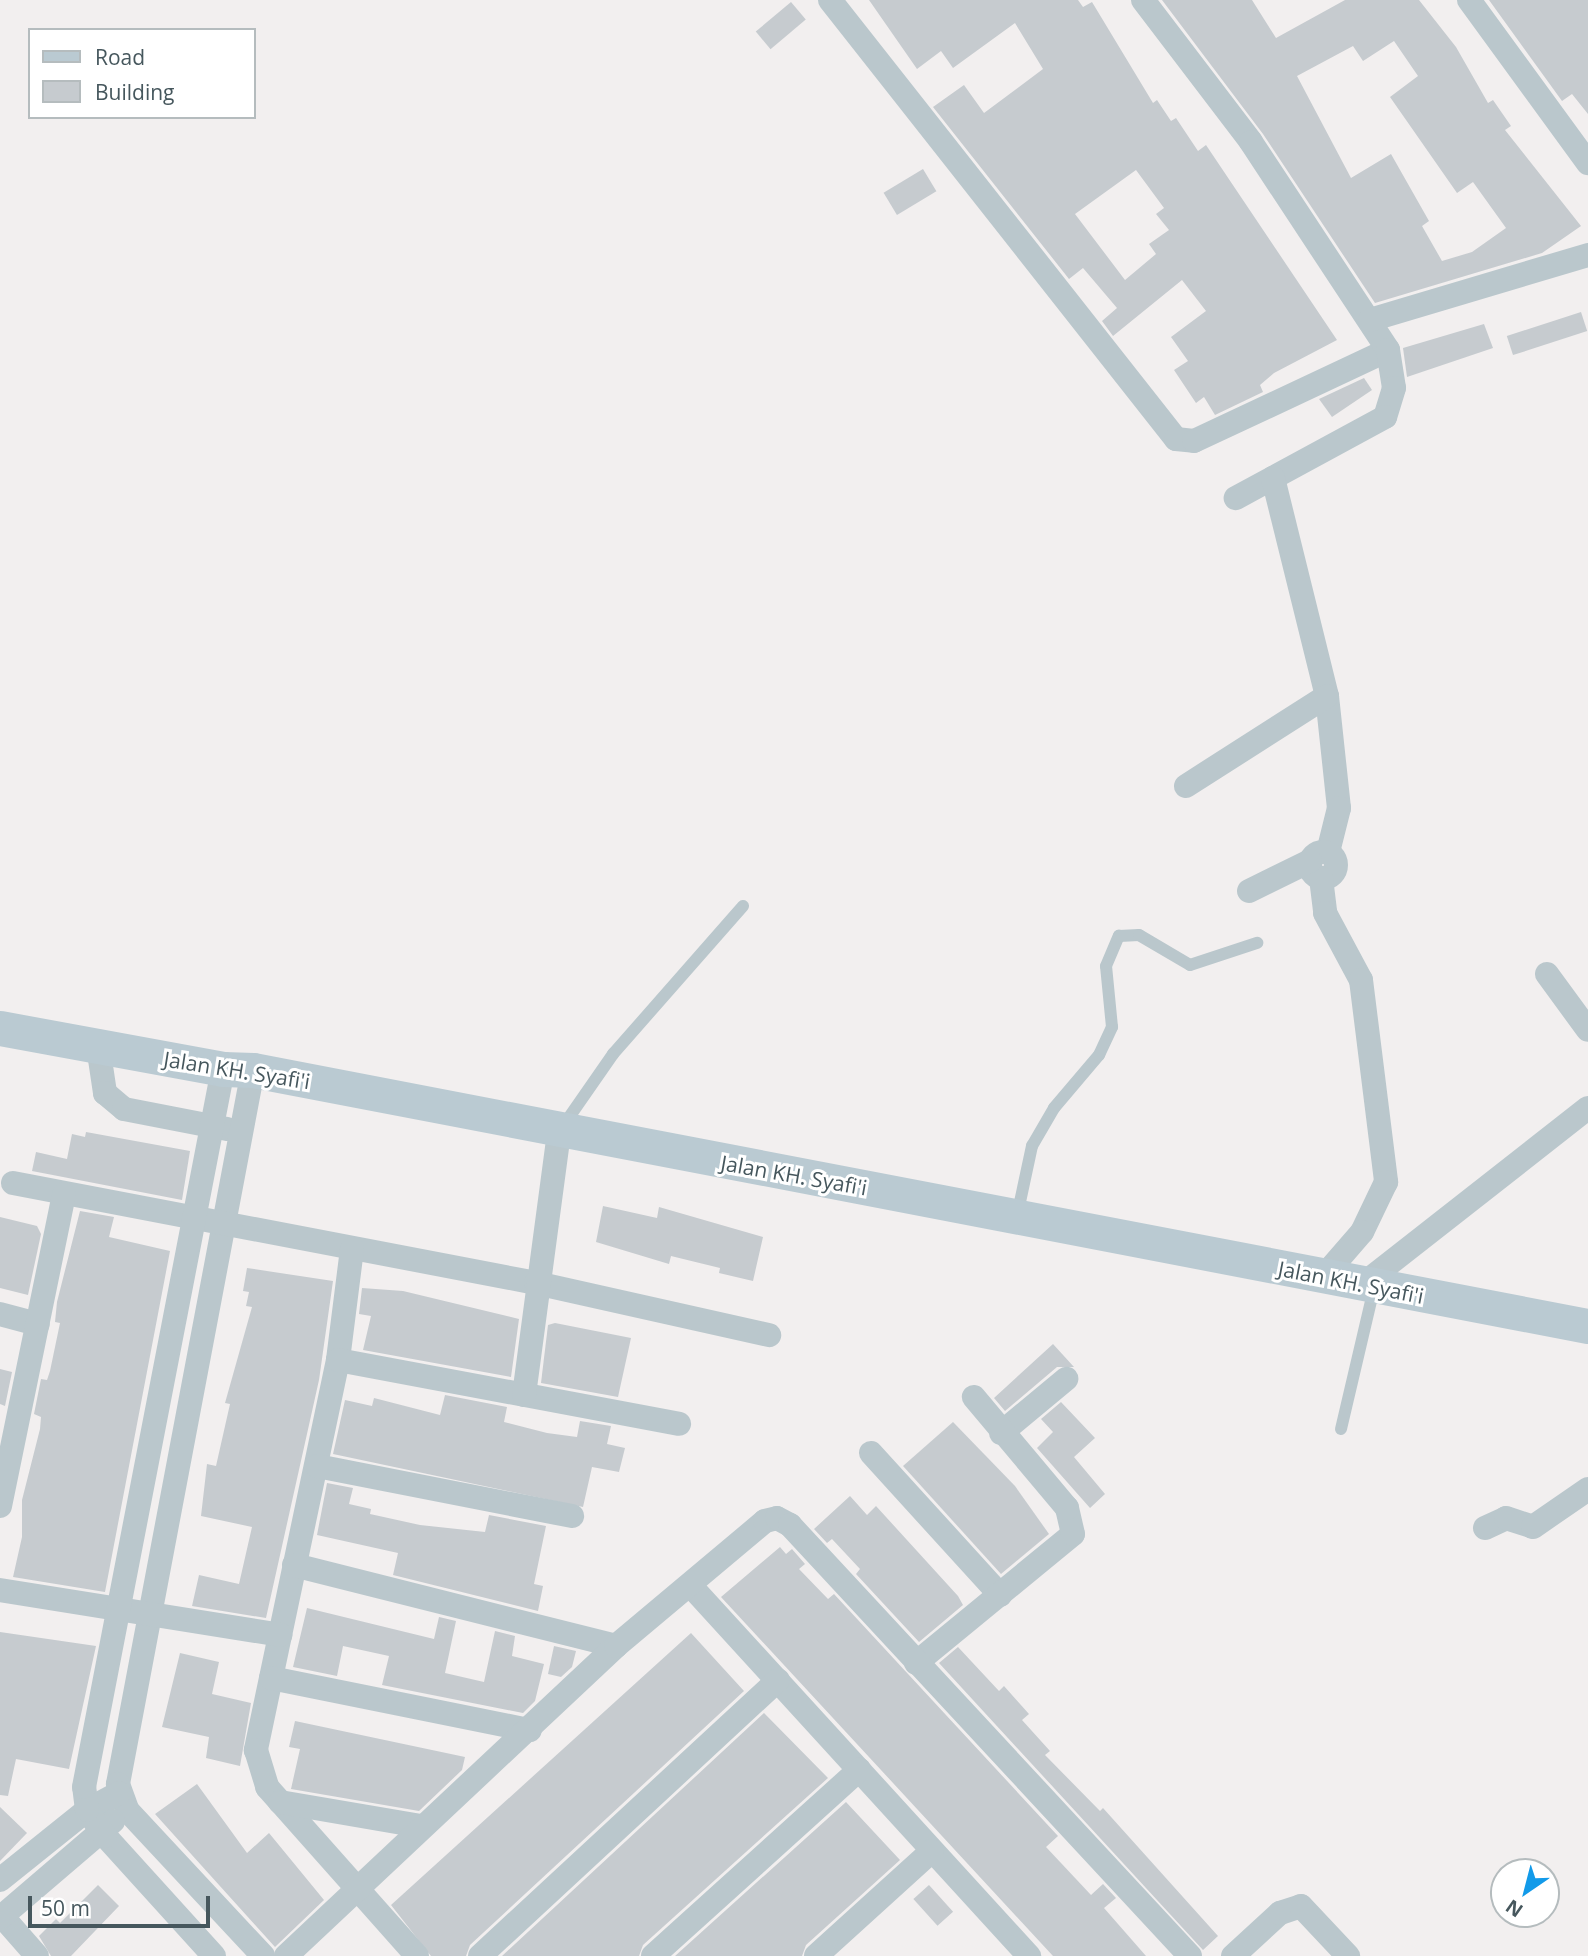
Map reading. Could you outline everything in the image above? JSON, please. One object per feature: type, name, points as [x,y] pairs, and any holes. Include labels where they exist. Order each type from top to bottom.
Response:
[{"type":"main road","name":"Jalan KH. Syafi'i","points":[[0,1028],[1017,1216],[1368,1286],[1588,1326]]},
{"type":"street","points":[[830,0],[1176,439],[1194,442],[1388,350]]},
{"type":"street","points":[[1143,0],[1251,142],[1388,350],[1394,398],[1385,418],[1236,498]]},
{"type":"street","points":[[1469,0],[1588,163]]},
{"type":"street","points":[[1370,320],[1588,256]]},
{"type":"street","points":[[1273,478],[1327,696],[1339,808],[1320,864],[1325,912],[1362,980],[1386,1182],[1362,1232],[1323,1277]]},
{"type":"street","points":[[1186,786],[1327,696]]},
{"type":"street","points":[[1250,891],[1320,864]]},
{"type":"street","points":[[1546,974],[1588,1030]]},
{"type":"street","points":[[98,1046],[105,1093],[113,1102],[145,1115],[212,1128],[242,1129]]},
{"type":"street","points":[[214,1956],[94,1820],[85,1770],[156,1431],[212,1128],[238,1070]]},
{"type":"street","points":[[124,1802],[180,1437],[228,1222],[242,1129],[238,1070]]},
{"type":"street","points":[[1368,1286],[1588,1108]]},
{"type":"street","points":[[524,1395],[536,1283],[559,1132]]},
{"type":"street","points":[[13,1183],[194,1220],[228,1222],[352,1249],[536,1283],[769,1335]]},
{"type":"street","points":[[0,1506],[7,1434],[38,1324],[64,1195]]},
{"type":"street","points":[[352,1249],[338,1360],[256,1750],[261,1776],[280,1802],[417,1956]]},
{"type":"street","points":[[0,1314],[38,1324]]},
{"type":"street","points":[[338,1360],[679,1424]]},
{"type":"street","points":[[1001,1433],[1066,1379]]},
{"type":"street","points":[[916,1663],[1062,1547],[1074,1525],[1067,1508],[1001,1433],[974,1397]]},
{"type":"street","points":[[156,1431],[180,1437]]},
{"type":"street","points":[[871,1453],[1000,1595]]},
{"type":"street","points":[[317,1466],[572,1516]]},
{"type":"street","points":[[1485,1528],[1506,1518],[1533,1527],[1588,1489]]},
{"type":"street","points":[[286,1956],[360,1891],[421,1826],[530,1730],[616,1646],[765,1521],[783,1520],[1191,1956]]},
{"type":"street","points":[[294,1565],[616,1646]]},
{"type":"street","points":[[690,1585],[1029,1956]]},
{"type":"street","points":[[0,1590],[153,1612],[280,1635]]},
{"type":"street","points":[[271,1678],[530,1730]]},
{"type":"street","points":[[480,1956],[778,1680]]},
{"type":"street","points":[[653,1956],[859,1770]]},
{"type":"street","points":[[0,1880],[124,1802]]},
{"type":"street","points":[[124,1802],[263,1956]]},
{"type":"street","points":[[280,1802],[421,1826]]},
{"type":"street","points":[[37,1956],[1,1917],[94,1820]]},
{"type":"street","points":[[816,1956],[932,1850]]},
{"type":"street","points":[[1233,1956],[1280,1913],[1301,1906],[1348,1956]]},
{"type":"lane","points":[[559,1132],[613,1054],[743,906]]},
{"type":"lane","points":[[1017,1216],[1032,1146],[1054,1108],[1099,1055],[1112,1027],[1106,966],[1119,936],[1139,935],[1190,965],[1257,943]]},
{"type":"lane","points":[[1341,1429],[1368,1286]]},
{"type":"building","points":[[869,0],[1078,0],[1083,7],[1092,2],[1153,103],[1157,100],[1171,121],[1176,118],[1198,151],[1206,145],[1337,340],[1274,373],[1260,385],[1263,392],[1215,415],[1204,397],[1196,403],[1174,370],[1188,361],[1171,337],[1206,311],[1182,280],[1113,336],[1102,321],[1117,308],[1083,268],[1069,279],[933,107],[964,85],[984,113],[1043,69],[1015,23],[953,68],[941,51],[917,69]],"holes":[[[1136,170],[1164,208],[1156,214],[1169,230],[1149,244],[1156,254],[1125,280],[1075,214]]]},
{"type":"building","points":[[1162,0],[1252,0],[1276,38],[1345,0],[1419,0],[1456,47],[1488,103],[1493,100],[1511,126],[1505,130],[1581,226],[1542,253],[1375,303],[1263,134]],"holes":[[[1394,41],[1418,76],[1390,97],[1457,193],[1473,182],[1506,228],[1472,252],[1442,261],[1422,226],[1429,221],[1391,154],[1351,178],[1297,76],[1353,46],[1363,61]]]},
{"type":"building","points":[[1489,0],[1588,0],[1588,114],[1572,94],[1562,101]]},
{"type":"building","points":[[791,2],[806,20],[771,49],[756,32]]},
{"type":"building","points":[[923,169],[936,191],[897,215],[884,193]]},
{"type":"building","points":[[1581,312],[1587,331],[1513,355],[1507,336]]},
{"type":"building","points":[[1484,324],[1493,348],[1407,377],[1403,348]]},
{"type":"building","points":[[1364,378],[1372,390],[1332,417],[1319,399]]},
{"type":"building","points":[[86,1132],[190,1151],[182,1200],[32,1171],[36,1152],[67,1159],[72,1134],[85,1137]]},
{"type":"building","points":[[603,1206],[657,1218],[659,1207],[763,1237],[753,1281],[719,1273],[720,1268],[671,1256],[669,1264],[596,1242]]},
{"type":"building","points":[[80,1211],[114,1217],[109,1237],[170,1251],[105,1592],[13,1577],[22,1537],[22,1500],[40,1429],[41,1417],[34,1414],[41,1379],[47,1380],[50,1371],[60,1323],[55,1322],[57,1302]]},
{"type":"building","points":[[0,1217],[37,1226],[41,1234],[28,1295],[0,1288]]},
{"type":"building","points":[[247,1268],[333,1281],[319,1380],[266,1618],[192,1606],[199,1575],[239,1584],[252,1527],[201,1516],[207,1464],[216,1466],[230,1404],[225,1403],[252,1307],[246,1306],[249,1292],[243,1291]]},
{"type":"building","points":[[362,1288],[403,1291],[519,1319],[511,1377],[363,1350],[371,1316],[359,1314]]},
{"type":"building","points":[[555,1323],[631,1338],[618,1397],[541,1383],[548,1325]]},
{"type":"building","points":[[1053,1344],[1074,1367],[1057,1367],[1005,1411],[994,1398]]},
{"type":"building","points":[[0,1369],[12,1372],[5,1406],[0,1404]]},
{"type":"building","points":[[445,1395],[507,1407],[504,1422],[547,1433],[577,1437],[580,1421],[611,1426],[607,1444],[625,1448],[619,1472],[592,1467],[583,1507],[333,1454],[345,1400],[372,1406],[374,1398],[440,1415]]},
{"type":"building","points":[[1061,1402],[1095,1438],[1074,1457],[1105,1494],[1090,1508],[1037,1448],[1053,1432],[1041,1419]]},
{"type":"building","points":[[953,1422],[1015,1486],[1049,1534],[1001,1574],[903,1466]]},
{"type":"building","points":[[327,1483],[353,1488],[349,1504],[371,1509],[370,1514],[420,1525],[485,1532],[489,1515],[546,1526],[534,1584],[543,1586],[538,1611],[393,1575],[398,1553],[317,1535]]},
{"type":"building","points":[[850,1496],[867,1515],[876,1506],[958,1596],[963,1605],[919,1642],[856,1574],[860,1569],[832,1539],[827,1543],[814,1529]]},
{"type":"building","points":[[780,1547],[786,1554],[792,1549],[805,1564],[799,1569],[828,1599],[834,1594],[1058,1836],[1046,1847],[1091,1895],[1103,1884],[1116,1898],[1104,1908],[1146,1956],[1053,1956],[721,1597]]},
{"type":"building","points":[[307,1608],[434,1639],[439,1617],[456,1621],[445,1673],[484,1682],[495,1631],[515,1636],[512,1656],[544,1664],[535,1701],[523,1713],[382,1685],[389,1656],[343,1646],[337,1676],[293,1667]]},
{"type":"building","points":[[0,1632],[96,1646],[69,1769],[16,1759],[8,1796],[0,1795]]},
{"type":"building","points":[[691,1633],[744,1691],[470,1945],[466,1956],[431,1956],[391,1905]]},
{"type":"building","points":[[554,1646],[576,1651],[572,1667],[561,1677],[548,1674]]},
{"type":"building","points":[[958,1647],[999,1691],[1004,1686],[1029,1714],[1022,1720],[1050,1751],[1045,1755],[1100,1811],[1103,1808],[1218,1936],[1203,1950],[939,1663]]},
{"type":"building","points":[[180,1653],[219,1662],[212,1694],[251,1703],[240,1766],[206,1758],[209,1737],[162,1727]]},
{"type":"building","points":[[764,1713],[828,1778],[643,1945],[639,1956],[502,1956]]},
{"type":"building","points":[[295,1721],[465,1757],[462,1770],[419,1811],[291,1789],[300,1749],[289,1747]]},
{"type":"building","points":[[197,1784],[247,1853],[269,1833],[324,1900],[275,1947],[155,1814]]},
{"type":"building","points":[[846,1802],[900,1860],[806,1945],[802,1956],[675,1956]]},
{"type":"building","points":[[0,1807],[27,1833],[0,1861]]},
{"type":"building","points":[[98,1885],[119,1906],[71,1956],[51,1956],[39,1936],[56,1919],[60,1923]]},
{"type":"building","points":[[929,1885],[953,1912],[937,1926],[913,1899]]}]
